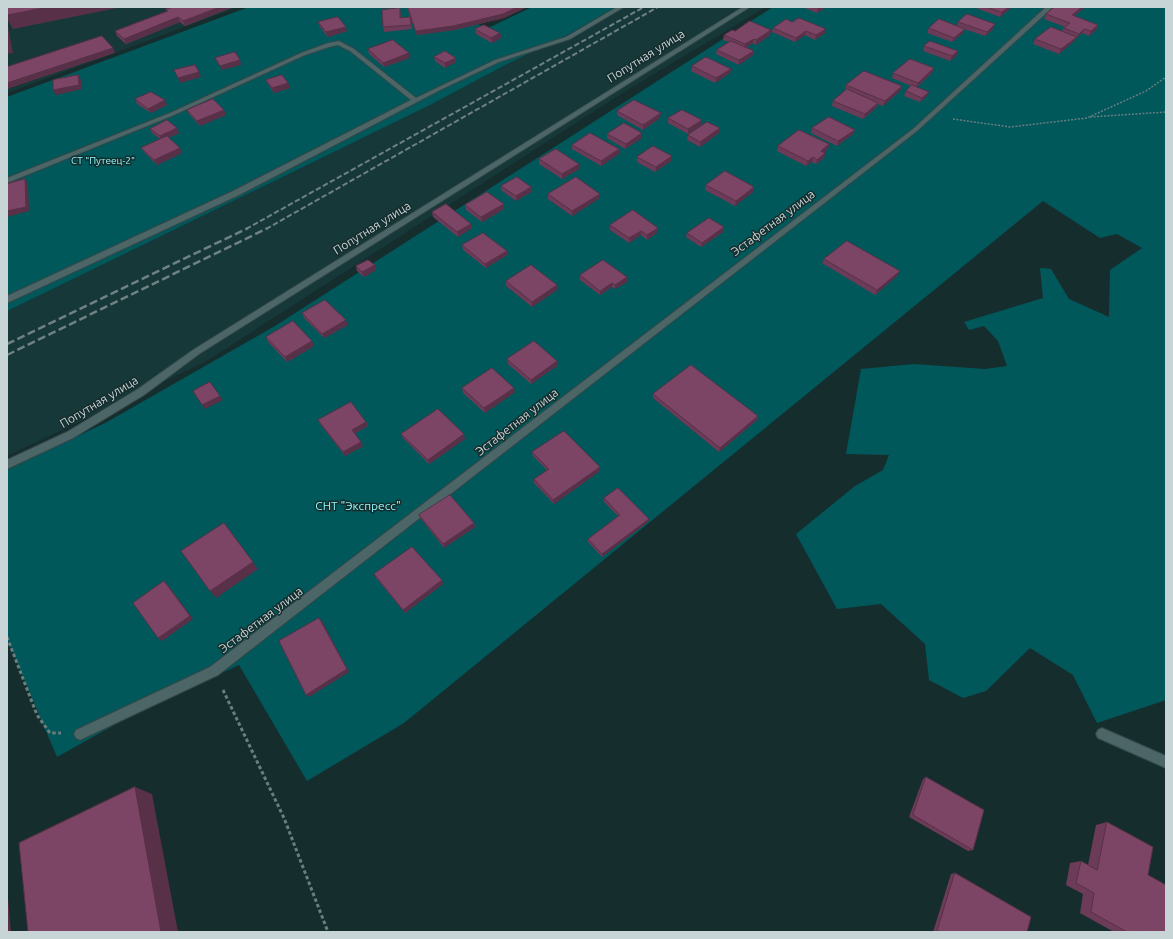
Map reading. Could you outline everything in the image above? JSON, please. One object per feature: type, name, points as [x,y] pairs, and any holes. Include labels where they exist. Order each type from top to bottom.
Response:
[{"type":"street","points":[[7,300],[236,193],[415,100],[497,61],[568,38],[621,7]]},
{"type":"street","name":"Попутная улица","points":[[7,465],[70,435],[134,396],[202,348],[747,7]]},
{"type":"street","name":"Эстафетная улица","points":[[80,734],[214,671],[914,130],[1050,7]]},
{"type":"street","points":[[7,182],[172,114],[303,54],[328,45],[339,43],[352,50],[415,100]]},
{"type":"street","points":[[1102,734],[1166,762]]},
{"type":"path","points":[[1087,118],[1146,91],[1166,77]]},
{"type":"path","points":[[930,116],[1010,127],[1087,118],[1166,112]]},
{"type":"path","points":[[7,637],[37,715],[50,733],[80,734]]},
{"type":"path","points":[[214,671],[284,818],[328,932]]},
{"type":"shaded area","points":[[7,7],[238,7],[7,93]]},
{"type":"shaded area","points":[[617,7],[766,7],[624,92],[205,362],[7,456],[7,276],[415,88],[594,20]]},
{"type":"green space","name":"СТ \"Путеец-2\"","points":[[249,7],[453,7],[486,29],[532,7],[616,7],[567,35],[507,64],[430,105],[7,311],[7,97]]},
{"type":"green space","name":"СНТ \"Экспресс\"","points":[[773,7],[1166,7],[1166,700],[1097,723],[1073,675],[1030,648],[986,691],[963,698],[929,680],[925,644],[881,604],[837,609],[796,534],[855,486],[883,470],[889,455],[846,454],[861,369],[914,364],[985,369],[1007,366],[998,341],[984,326],[969,330],[964,322],[1043,298],[1040,268],[1051,269],[1069,299],[1109,317],[1110,270],[1142,248],[1117,234],[1100,238],[1043,201],[404,723],[307,781],[239,665],[141,710],[57,757],[7,639],[7,470],[107,422],[275,326]]},
{"type":"building","points":[[7,7],[49,7],[7,15]]},
{"type":"building","points":[[175,7],[220,7],[183,21],[178,17],[124,39],[115,31],[168,11],[166,9]]},
{"type":"building","points":[[408,7],[517,7],[503,14],[453,26],[416,31]]},
{"type":"building","points":[[987,7],[1009,7],[1002,12]]},
{"type":"building","points":[[1055,7],[1082,7],[1072,15],[1098,25],[1091,31],[1084,29],[1079,34],[1064,28],[1070,23],[1046,14]]},
{"type":"building","points":[[400,8],[400,18],[410,17],[411,25],[383,27],[382,10]]},
{"type":"building","points":[[967,14],[995,24],[987,32],[958,22]]},
{"type":"building","points":[[338,17],[346,27],[326,32],[318,22]]},
{"type":"building","points":[[799,18],[826,29],[816,35],[806,31],[796,38],[773,28],[786,19],[792,22]]},
{"type":"building","points":[[939,19],[965,29],[954,38],[929,28]]},
{"type":"building","points":[[750,21],[771,30],[756,40],[754,39],[745,44],[724,35],[732,30],[735,31]]},
{"type":"building","points":[[484,25],[500,33],[491,38],[475,29]]},
{"type":"building","points":[[1051,27],[1077,37],[1061,49],[1035,39]]},
{"type":"building","points":[[102,36],[113,48],[7,83],[7,67]]},
{"type":"building","points":[[393,40],[409,53],[383,63],[368,49]]},
{"type":"building","points":[[731,41],[754,51],[739,60],[717,50]]},
{"type":"building","points":[[930,41],[958,51],[952,56],[924,46]]},
{"type":"building","points":[[445,51],[456,58],[445,63],[434,57]]},
{"type":"building","points":[[235,52],[240,60],[220,66],[215,58]]},
{"type":"building","points":[[706,57],[731,69],[716,78],[692,66]]},
{"type":"building","points":[[910,59],[934,68],[918,83],[893,73]]},
{"type":"building","points":[[195,65],[199,72],[178,78],[174,70]]},
{"type":"building","points":[[864,71],[902,86],[885,101],[846,85]]},
{"type":"building","points":[[78,75],[79,85],[53,90],[53,80]]},
{"type":"building","points":[[282,75],[288,83],[272,88],[266,80]]},
{"type":"building","points":[[912,85],[929,92],[922,98],[906,91]]},
{"type":"building","points":[[847,89],[878,103],[865,114],[833,101]]},
{"type":"building","points":[[151,92],[165,100],[148,109],[135,99]]},
{"type":"building","points":[[213,99],[224,110],[197,121],[187,110]]},
{"type":"building","points":[[634,100],[661,113],[643,125],[617,111]]},
{"type":"building","points":[[682,110],[702,120],[688,129],[668,118]]},
{"type":"building","points":[[829,117],[855,130],[838,141],[812,128]]},
{"type":"building","points":[[167,120],[177,128],[160,136],[150,129]]},
{"type":"building","points":[[707,122],[720,128],[700,142],[688,135]]},
{"type":"building","points":[[624,123],[642,133],[626,144],[607,134]]},
{"type":"building","points":[[799,130],[829,144],[821,151],[825,153],[817,160],[813,157],[808,161],[778,146]]},
{"type":"building","points":[[590,133],[619,149],[601,161],[572,145]]},
{"type":"building","points":[[167,136],[180,148],[154,160],[141,148]]},
{"type":"building","points":[[653,146],[672,156],[656,167],[637,157]]},
{"type":"building","points":[[556,149],[579,164],[562,174],[539,159]]},
{"type":"building","points":[[725,171],[754,187],[736,201],[706,185]]},
{"type":"building","points":[[517,177],[531,187],[516,196],[501,186]]},
{"type":"building","points":[[576,177],[600,194],[572,211],[548,194]]},
{"type":"building","points":[[25,179],[26,207],[7,211],[7,184]]},
{"type":"building","points":[[487,192],[504,204],[481,217],[465,205]]},
{"type":"building","points":[[446,204],[471,224],[457,232],[432,212]]},
{"type":"building","points":[[633,210],[658,228],[647,235],[641,231],[629,238],[610,225]]},
{"type":"building","points":[[709,218],[724,227],[702,243],[687,233]]},
{"type":"building","points":[[483,233],[507,251],[485,264],[462,245]]},
{"type":"building","points":[[847,241],[900,271],[877,290],[824,259]]},
{"type":"building","points":[[368,260],[375,265],[362,272],[356,266]]},
{"type":"building","points":[[603,260],[627,277],[615,285],[612,283],[600,291],[580,275]]},
{"type":"building","points":[[531,265],[557,285],[532,302],[506,281]]},
{"type":"building","points":[[325,300],[346,320],[322,334],[302,313]]},
{"type":"building","points":[[293,321],[312,341],[285,357],[266,337]]},
{"type":"building","points":[[534,341],[557,361],[531,380],[507,359]]},
{"type":"building","points":[[691,365],[758,416],[720,448],[653,394]]},
{"type":"building","points":[[492,368],[514,388],[484,408],[462,388]]},
{"type":"building","points":[[210,382],[220,396],[202,405],[193,391]]},
{"type":"building","points":[[351,402],[366,422],[352,430],[361,442],[343,452],[318,420]]},
{"type":"building","points":[[438,409],[464,434],[428,460],[401,434]]},
{"type":"building","points":[[564,431],[600,467],[553,500],[534,479],[549,469],[532,452]]},
{"type":"building","points":[[618,488],[649,519],[602,554],[588,539],[620,515],[604,498]]},
{"type":"building","points":[[450,495],[474,523],[443,544],[419,515]]},
{"type":"building","points":[[224,523],[253,562],[210,591],[181,551]]},
{"type":"building","points":[[412,547],[442,580],[403,610],[374,574]]},
{"type":"building","points":[[164,581],[190,616],[158,638],[133,603]]},
{"type":"building","points":[[319,618],[347,669],[306,695],[279,641]]},
{"type":"building","points":[[926,777],[984,810],[973,850],[913,815]]},
{"type":"building","points":[[135,787],[161,932],[28,932],[19,843]]},
{"type":"building","points":[[1107,822],[1153,847],[1148,875],[1166,885],[1166,932],[1127,932],[1091,912],[1094,893],[1076,883],[1081,861],[1097,870]]},
{"type":"building","points":[[955,873],[1031,917],[1027,932],[937,932]]},
{"type":"railway","points":[[246,229],[644,7]]},
{"type":"railway","points":[[266,229],[658,7]]},
{"type":"railway","points":[[7,344],[246,229]]},
{"type":"railway","points":[[7,355],[266,229]]}]
